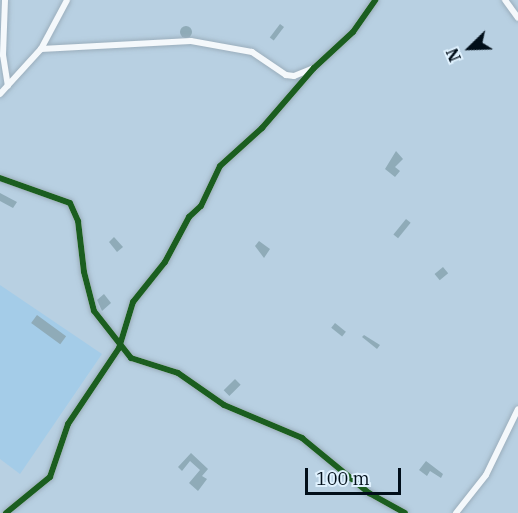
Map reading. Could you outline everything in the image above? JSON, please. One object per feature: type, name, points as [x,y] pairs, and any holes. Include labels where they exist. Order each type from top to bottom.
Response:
[{"type":"street","points":[[5,0],[3,55],[8,86]]},
{"type":"street","points":[[0,94],[41,49],[67,0]]},
{"type":"street","points":[[6,513],[50,477],[68,424],[119,348],[133,302],[165,262],[189,217],[201,206],[220,166],[262,128],[314,68],[353,32],[375,0]]},
{"type":"street","points":[[505,0],[518,18]]},
{"type":"street","points":[[41,49],[191,40],[252,52],[286,75],[294,76],[314,68]]},
{"type":"street","points":[[0,178],[70,203],[78,221],[88,294],[94,311],[119,348],[145,364],[178,373],[224,405],[302,438],[369,493],[405,513]]},
{"type":"street","points":[[456,513],[486,475],[518,410]]},
{"type":"shaded area","points":[[0,285],[102,354],[20,474],[0,459]]},
{"type":"building","points":[[280,24],[284,27],[274,41],[270,38]]},
{"type":"building","points":[[188,26],[192,32],[188,38],[184,38],[180,30]]},
{"type":"building","points":[[396,151],[403,159],[395,167],[400,171],[395,177],[385,169]]},
{"type":"building","points":[[0,193],[17,202],[13,208],[0,201]]},
{"type":"building","points":[[406,219],[411,223],[398,238],[393,235]]},
{"type":"building","points":[[114,237],[123,247],[117,252],[109,242]]},
{"type":"building","points":[[259,241],[270,249],[264,258],[255,246]]},
{"type":"building","points":[[443,267],[448,273],[440,280],[435,274]]},
{"type":"building","points":[[104,294],[111,303],[102,311],[97,300]]},
{"type":"building","points":[[37,315],[66,336],[60,344],[31,323]]},
{"type":"building","points":[[335,323],[346,332],[342,336],[331,328]]},
{"type":"building","points":[[364,335],[380,345],[377,349],[362,337]]},
{"type":"building","points":[[235,379],[241,385],[229,396],[224,390]]},
{"type":"building","points":[[191,453],[208,469],[202,476],[207,479],[198,491],[189,483],[200,470],[190,461],[182,471],[178,467]]},
{"type":"building","points":[[426,461],[443,474],[441,478],[430,471],[427,476],[419,470]]},
{"type":"cycle path","points":[[6,513],[50,477],[68,424],[119,348],[133,302],[165,262],[189,217],[201,206],[220,166],[262,128],[314,68],[353,32],[375,0]]},
{"type":"cycle path","points":[[0,178],[70,203],[78,221],[84,272],[94,311],[131,358],[178,373],[224,405],[302,438],[369,493],[405,513]]}]
